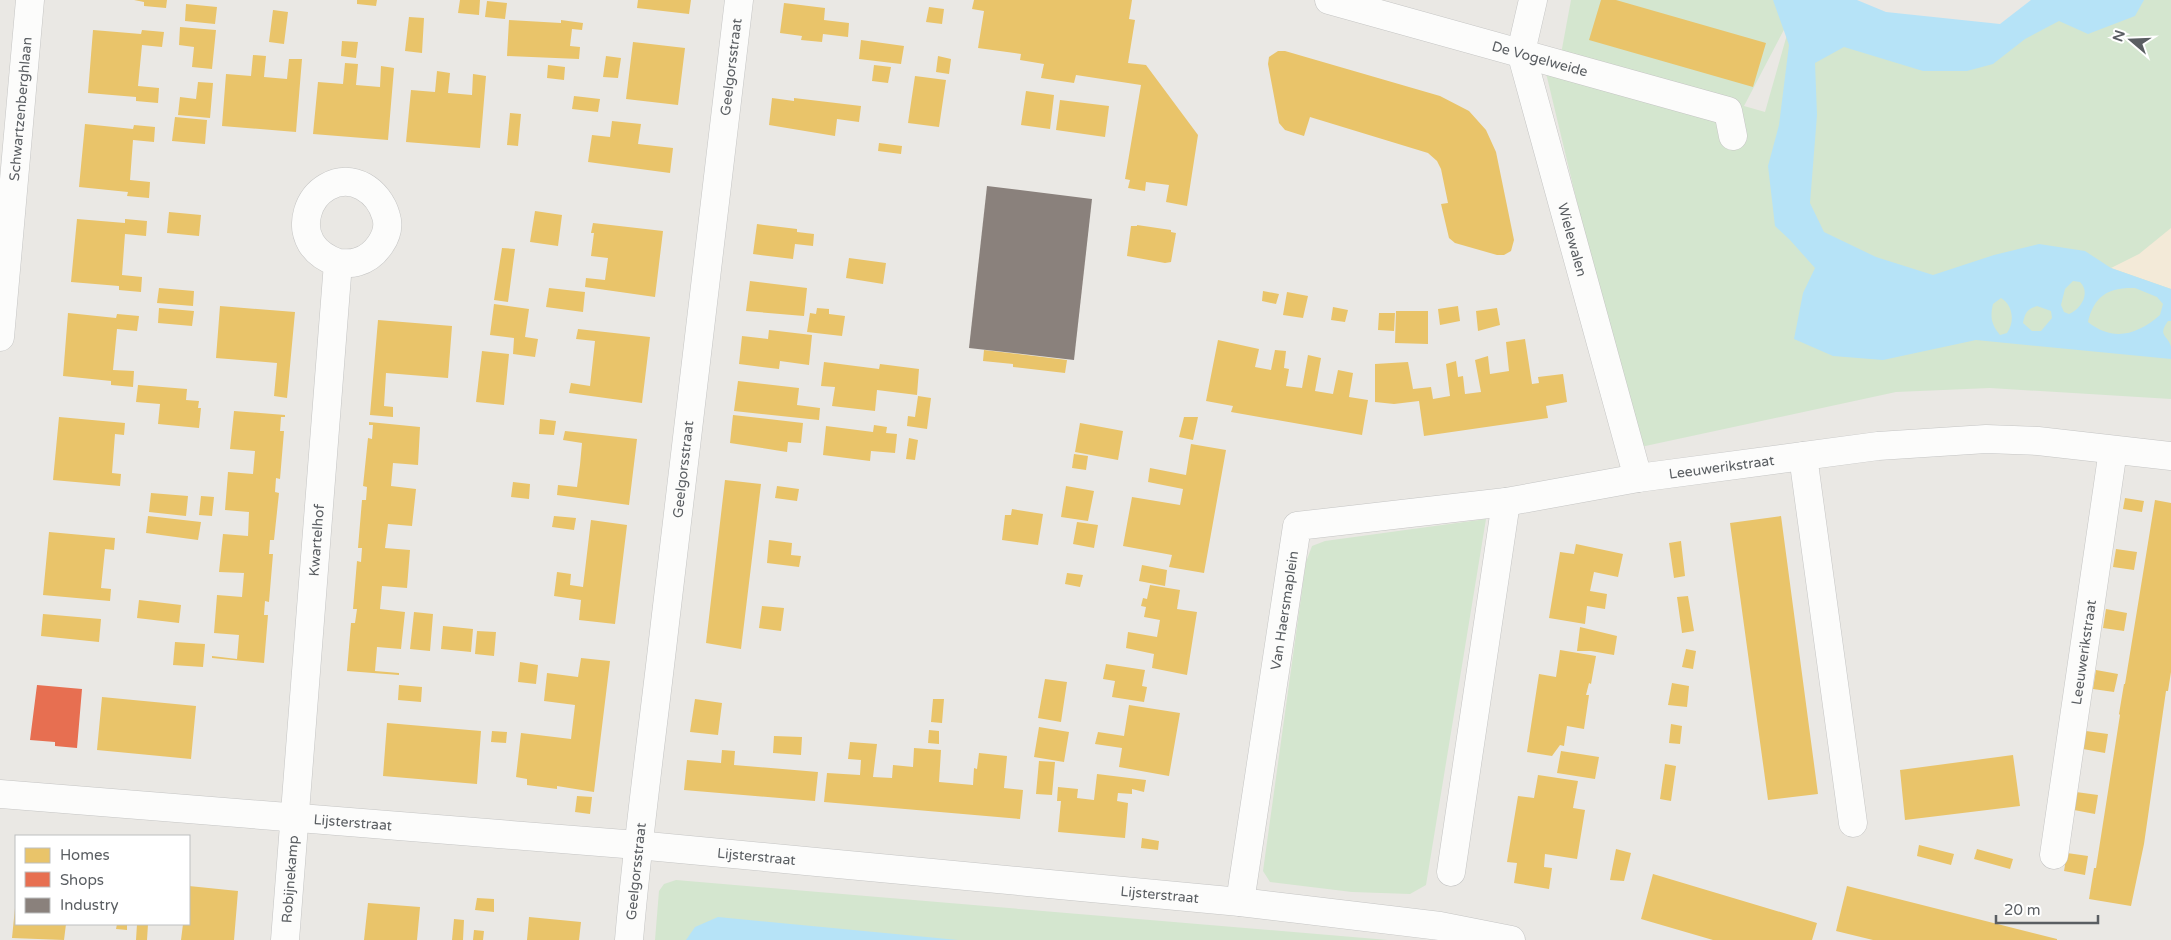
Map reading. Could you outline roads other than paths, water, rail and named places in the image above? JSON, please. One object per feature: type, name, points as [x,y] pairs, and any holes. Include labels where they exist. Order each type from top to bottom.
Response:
[{"type":"street","name":"Schwartzenberghlaan","points":[[0,337],[30,0]]},
{"type":"street","name":"Geelgorsstraat","points":[[629,940],[637,845],[739,0]]},
{"type":"street","name":"De Vogelweide","points":[[1329,0],[1522,52],[1728,112],[1733,136]]},
{"type":"street","name":"Wielewalen","points":[[1533,0],[1522,52],[1638,478]]},
{"type":"street","name":"Kwartelhof","points":[[296,817],[338,263]]},
{"type":"street","name":"Leeuwerikstraat","points":[[1638,478],[1878,446],[1986,439],[2038,441],[2171,456]]},
{"type":"street","name":"Leeuwerikstraat","points":[[2054,855],[2113,450]]},
{"type":"street","points":[[1804,456],[1853,822]]},
{"type":"street","name":"Van Haersmaplein","points":[[1240,902],[1297,526],[1506,502],[1638,478]]},
{"type":"street","points":[[1450,872],[1506,502]]},
{"type":"street","name":"Lijsterstraat","points":[[0,794],[637,845],[1240,902],[1439,933],[1511,940]]},
{"type":"street","name":"Robijnekamp","points":[[285,940],[296,817]]},
{"type":"water","points":[[1773,0],[1857,0],[1886,12],[2000,24],[2031,0],[2144,0],[2135,16],[2088,34],[2059,21],[2025,39],[1993,64],[1967,71],[1923,71],[1844,47],[1815,63],[1817,115],[1810,203],[1824,232],[1876,257],[1933,275],[1994,255],[2039,244],[2085,251],[2111,268],[2171,289],[2171,321],[2168,321],[2163,333],[2170,343],[2171,359],[1976,340],[1883,360],[1833,356],[1794,339],[1803,293],[1815,268],[1775,226],[1768,166],[1779,125],[1789,45]],"holes":[[[2073,281],[2080,282],[2085,291],[2081,305],[2069,314],[2064,312],[2061,305],[2065,289]],[[2126,288],[2135,288],[2157,297],[2163,304],[2160,315],[2143,327],[2125,334],[2107,332],[2088,322],[2094,305],[2104,294]],[[2001,298],[2010,309],[2012,319],[2007,333],[2000,335],[1993,324],[1993,304]],[[2037,306],[2051,311],[2052,318],[2041,331],[2032,331],[2023,323],[2027,312]]]},
{"type":"water","points":[[718,917],[958,940],[686,940],[695,927]]}]
